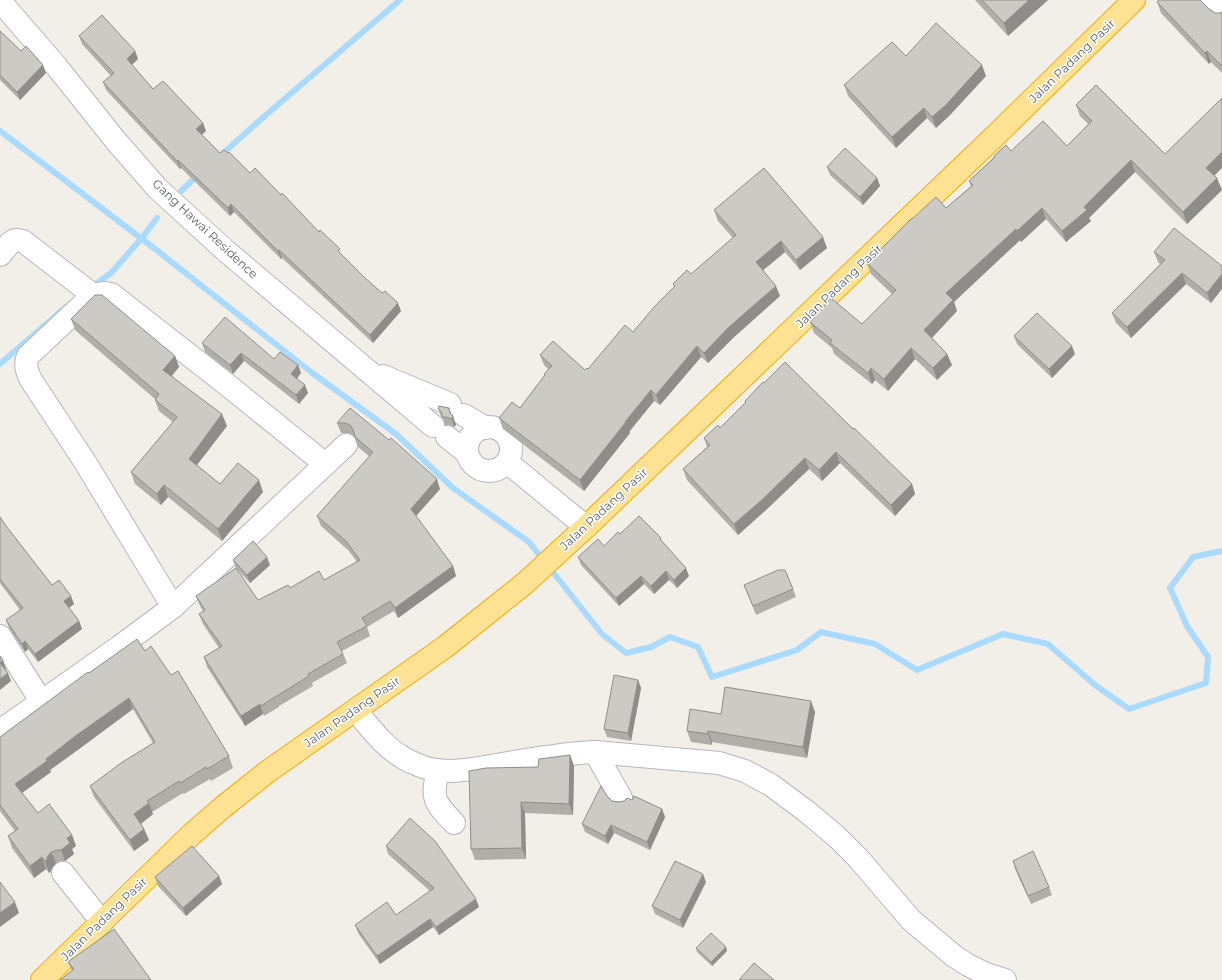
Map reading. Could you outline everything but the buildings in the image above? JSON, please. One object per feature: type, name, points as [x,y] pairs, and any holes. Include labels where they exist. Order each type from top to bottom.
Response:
[{"type":"highway","name":"Jalan Padang Pasir","points":[[42,980],[192,834],[217,812],[267,772],[445,647],[524,584],[586,527],[994,137],[1134,0]]},
{"type":"street","points":[[1212,0],[1222,12]]},
{"type":"street","name":"Gang Hawai Residence","points":[[0,1],[158,189],[226,252],[467,453]]},
{"type":"street","points":[[5,241],[21,240],[87,290],[111,294],[116,297],[325,464]]},
{"type":"street","points":[[87,290],[28,356],[26,367],[31,380],[85,462],[173,607]]},
{"type":"street","points":[[364,368],[457,410],[486,428]]},
{"type":"street","points":[[486,428],[494,428],[502,432],[508,438],[511,446],[510,455],[506,462],[500,468],[492,471],[483,471],[475,467],[470,461],[467,453],[469,439],[479,430],[486,428]]},
{"type":"street","points":[[0,731],[173,607],[346,445]]},
{"type":"street","points":[[506,462],[586,527]]},
{"type":"street","points":[[0,636],[41,701]]},
{"type":"street","points":[[355,710],[385,744],[402,757],[433,769],[467,770],[577,752],[595,752],[719,763],[745,771],[771,785],[837,838],[858,858],[911,920],[944,947],[968,965],[986,974],[1005,980]]},
{"type":"street","points":[[595,752],[621,798]]},
{"type":"street","points":[[433,769],[435,800],[439,807],[454,823]]},
{"type":"street","points":[[63,873],[102,922]]},
{"type":"waterway","points":[[220,156],[400,0]]},
{"type":"waterway","points":[[0,131],[150,245],[311,372],[396,434],[453,488],[529,542],[602,634],[626,653],[651,647],[670,637],[698,647],[712,677],[797,650],[821,632],[875,644],[917,670],[1003,634],[1048,644],[1095,685],[1129,709],[1206,683],[1208,657],[1187,626],[1170,588],[1193,557],[1222,551]]},
{"type":"waterway","points":[[181,191],[198,175]]},
{"type":"waterway","points":[[92,287],[111,273],[157,218]]},
{"type":"waterway","points":[[0,364],[66,307]]}]
